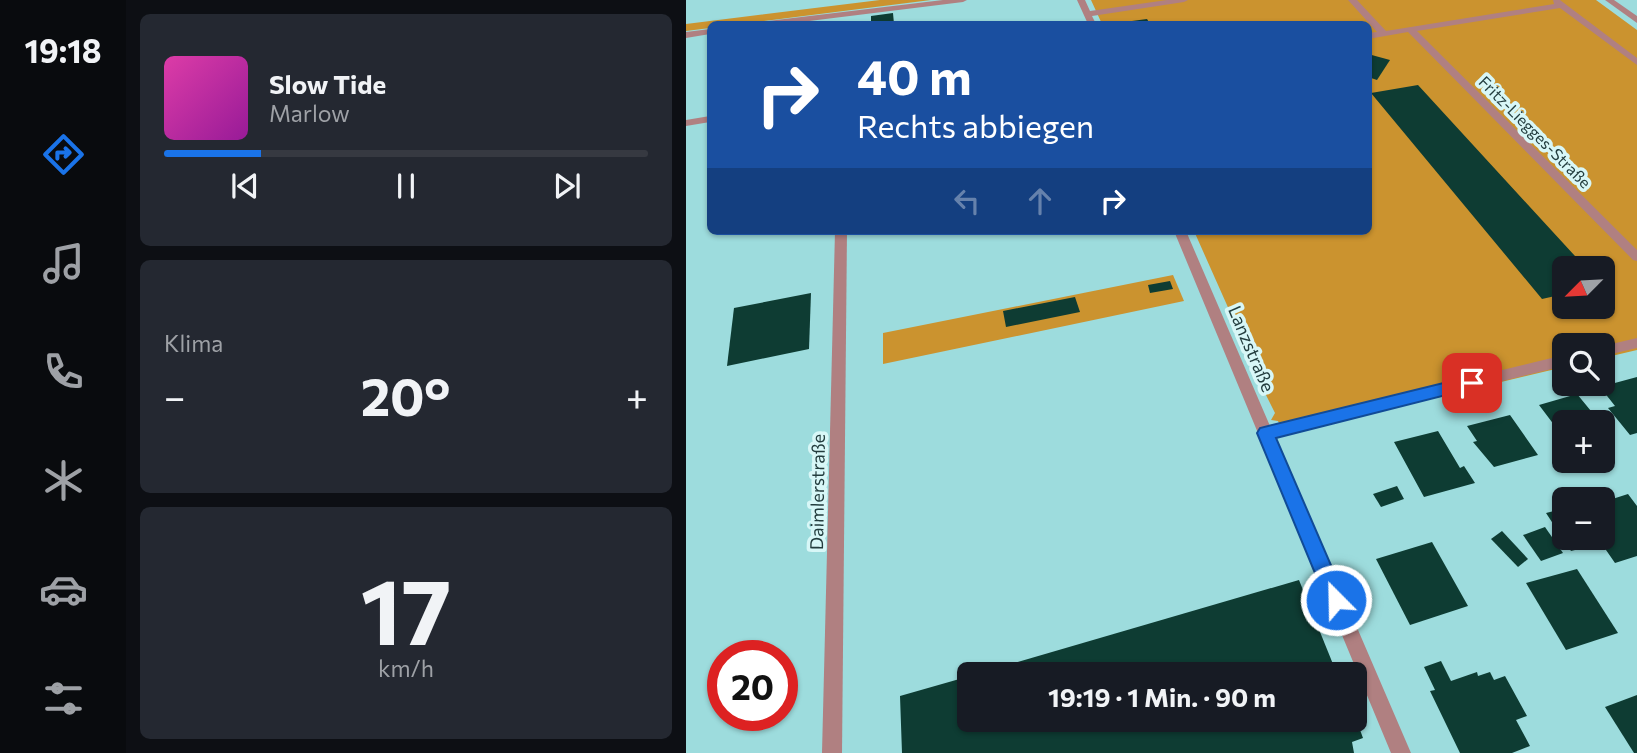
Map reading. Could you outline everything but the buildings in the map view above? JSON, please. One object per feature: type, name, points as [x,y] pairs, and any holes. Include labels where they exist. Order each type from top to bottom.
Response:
[{"type":"lane","points":[[792,21],[963,0]]},
{"type":"lane","points":[[1081,0],[1090,21]]},
{"type":"lane","points":[[1087,14],[1184,0]]},
{"type":"lane","points":[[1352,0],[1372,21]]},
{"type":"lane","points":[[1609,0],[1637,20]]},
{"type":"lane","points":[[1372,35],[1558,3],[1637,62]]},
{"type":"lane","points":[[1372,21],[1383,33]]},
{"type":"lane","name":"Fritz-Liegges-Straße","points":[[1410,29],[1637,257]]},
{"type":"lane","points":[[686,35],[707,32]]},
{"type":"lane","points":[[686,123],[707,120]]},
{"type":"lane","name":"Daimlerstraße","points":[[832,753],[841,235]]},
{"type":"lane","name":"Lanzstraße","points":[[1182,235],[1402,753]]},
{"type":"lane","points":[[1615,348],[1637,343]]},
{"type":"lane","points":[[1266,433],[1552,363]]},
{"type":"shaded area","points":[[880,0],[931,0],[763,21],[710,21]]},
{"type":"shaded area","points":[[1091,0],[1596,0],[1637,30],[1637,350],[1615,355],[1615,333],[1552,333],[1552,370],[1284,434],[1278,421],[1271,420],[1275,413],[1256,379],[1259,377],[1196,235],[1372,235],[1372,21],[1101,21]]},
{"type":"shaded area","points":[[707,21],[707,28],[686,31],[686,24]]},
{"type":"shaded area","points":[[1173,275],[1184,301],[883,364],[883,333]]},
{"type":"route","points":[[1336,600],[1266,433],[1472,383]]}]
